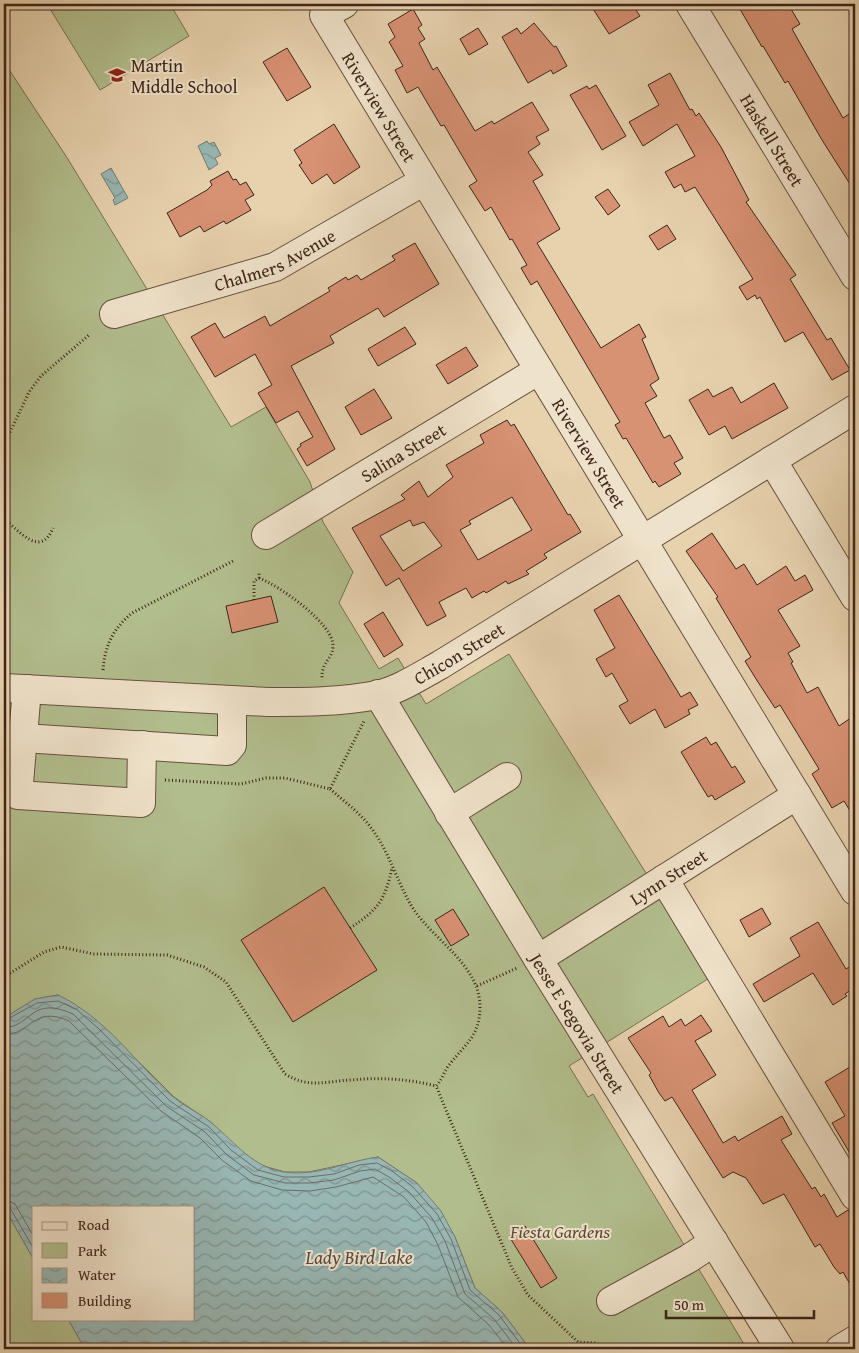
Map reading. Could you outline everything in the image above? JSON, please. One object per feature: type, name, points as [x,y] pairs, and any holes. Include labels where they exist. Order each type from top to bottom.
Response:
[{"type":"street","name":"Haskell Street","points":[[690,4],[855,276]]},
{"type":"street","name":"Riverview Street","points":[[334,10],[424,181],[797,795],[853,883]]},
{"type":"street","name":"Chalmers Avenue","points":[[114,314],[275,267],[424,181]]},
{"type":"street","name":"Salina Street","points":[[266,535],[540,370]]},
{"type":"street","name":"Chicon Street","points":[[15,688],[232,700],[312,702],[378,694],[403,685],[440,665],[855,410]]},
{"type":"street","points":[[772,460],[855,597]]},
{"type":"street","points":[[15,688],[23,738],[18,795],[141,803],[142,745]]},
{"type":"street","name":"Jesse E Segovia Street","points":[[378,694],[538,959],[780,1349]]},
{"type":"street","points":[[23,738],[227,750],[232,744],[232,700]]},
{"type":"street","points":[[449,813],[506,777]]},
{"type":"street","name":"Lynn Street","points":[[538,959],[797,795]]},
{"type":"street","points":[[664,879],[855,1196]]},
{"type":"street","points":[[611,1301],[688,1259],[714,1242]]},
{"type":"street","points":[[840,1349],[855,1340]]},
{"type":"path","points":[[4,445],[29,392],[41,376],[89,335]]},
{"type":"path","points":[[4,519],[22,535],[37,542],[44,541],[49,537],[53,528]]},
{"type":"path","points":[[103,671],[106,647],[111,636],[119,624],[132,613],[235,560]]},
{"type":"path","points":[[259,572],[259,578]]},
{"type":"path","points":[[254,600],[254,581],[259,578]]},
{"type":"path","points":[[259,578],[297,600],[311,613],[331,637],[333,648],[322,667],[322,681]]},
{"type":"path","points":[[330,789],[364,720]]},
{"type":"path","points":[[142,778],[241,784],[266,778],[285,778],[330,789],[356,812],[374,832],[415,910],[434,934],[456,954],[477,986],[480,1007],[478,1027],[470,1042],[448,1066],[436,1086]]},
{"type":"path","points":[[350,928],[380,905],[386,894],[392,868]]},
{"type":"path","points":[[4,977],[44,952],[61,946],[94,954],[167,955],[204,966],[226,982],[285,1074],[290,1077],[308,1084],[381,1079],[406,1080],[436,1086]]},
{"type":"path","points":[[477,986],[538,959]]},
{"type":"path","points":[[436,1086],[468,1170],[512,1268],[528,1295],[578,1342],[596,1343],[607,1349]]},
{"type":"green space","points":[[47,4],[170,4],[189,36],[100,90]]},
{"type":"green space","name":"Fiesta Gardens","points":[[4,62],[66,156],[231,427],[266,407],[310,482],[323,522],[353,572],[339,603],[379,669],[398,658],[426,704],[509,654],[711,977],[569,1066],[588,1097],[593,1094],[747,1349],[530,1349],[502,1312],[475,1288],[455,1237],[417,1183],[378,1157],[309,1172],[285,1172],[260,1165],[234,1146],[212,1123],[174,1097],[129,1052],[58,995],[35,999],[4,1018]]},
{"type":"green space","points":[[4,1207],[32,1256],[32,1320],[69,1320],[85,1349],[4,1349]]},
{"type":"water","points":[[207,141],[209,144],[214,142],[221,155],[215,158],[218,164],[209,170],[198,146]]},
{"type":"water","points":[[111,168],[128,198],[115,205],[113,200],[115,198],[101,174]]},
{"type":"water","name":"Lady Bird Lake","points":[[58,995],[75,1004],[119,1041],[172,1096],[208,1120],[246,1154],[263,1165],[284,1172],[296,1173],[320,1171],[378,1157],[417,1183],[441,1211],[455,1237],[475,1288],[502,1312],[530,1349],[85,1349],[69,1320],[195,1320],[195,1206],[32,1206],[32,1256],[4,1207],[4,1018],[35,999]]},
{"type":"building","points":[[590,4],[632,4],[640,16],[609,34]]},
{"type":"building","points":[[737,4],[788,4],[800,24],[792,29],[843,118],[849,114],[855,124],[855,192],[788,81],[785,83]]},
{"type":"building","points":[[413,9],[422,25],[418,28],[425,39],[419,43],[433,70],[437,67],[475,131],[492,121],[494,124],[532,102],[549,130],[536,137],[540,144],[528,152],[543,175],[533,181],[560,229],[537,243],[601,348],[639,324],[646,337],[642,339],[659,379],[650,385],[657,396],[645,403],[664,438],[670,435],[683,458],[674,463],[681,474],[659,487],[655,481],[653,483],[626,438],[623,439],[615,425],[620,422],[537,281],[531,285],[521,268],[527,265],[512,239],[510,240],[491,207],[485,211],[469,186],[477,181],[444,125],[441,126],[418,87],[407,93],[395,70],[403,66],[389,42],[395,37],[388,24]]},
{"type":"building","points":[[534,23],[554,47],[556,46],[567,66],[553,74],[551,70],[528,83],[502,37],[517,28],[521,34]]},
{"type":"building","points":[[478,28],[488,44],[469,55],[460,39]]},
{"type":"building","points":[[287,48],[311,87],[287,101],[263,62]]},
{"type":"building","points":[[670,73],[690,110],[692,109],[696,116],[699,113],[721,147],[749,200],[746,202],[796,275],[790,279],[827,340],[831,338],[850,370],[832,380],[803,332],[785,342],[760,297],[757,299],[755,295],[747,300],[739,287],[753,279],[695,187],[685,192],[681,184],[674,188],[665,172],[695,156],[677,124],[643,146],[629,122],[659,105],[648,85]]},
{"type":"building","points":[[596,85],[626,136],[602,150],[570,95],[587,86],[589,89]]},
{"type":"building","points":[[334,124],[360,167],[334,184],[327,174],[312,184],[299,165],[302,163],[294,150]]},
{"type":"building","points":[[228,171],[233,180],[236,179],[240,185],[246,182],[254,195],[245,200],[251,210],[226,224],[224,221],[204,232],[200,226],[180,237],[167,213],[207,190],[212,185],[210,181]]},
{"type":"building","points":[[608,189],[620,206],[608,215],[595,197]]},
{"type":"building","points":[[667,225],[676,239],[658,250],[649,236]]},
{"type":"building","points":[[415,243],[439,284],[384,317],[378,308],[330,336],[334,343],[291,366],[335,449],[307,466],[297,449],[301,446],[300,444],[313,437],[298,411],[276,423],[258,393],[272,385],[255,354],[215,377],[191,337],[215,323],[224,338],[265,316],[270,326],[330,291],[328,288],[346,277],[348,280],[357,275],[361,280],[395,260],[392,256]]},
{"type":"building","points":[[405,327],[416,344],[378,366],[368,349]]},
{"type":"building","points":[[466,347],[478,366],[448,384],[436,365]]},
{"type":"building","points":[[774,383],[788,408],[732,439],[725,426],[709,435],[689,400],[708,389],[713,397],[732,387],[741,403]]},
{"type":"building","points":[[374,389],[392,418],[361,435],[345,407]]},
{"type":"building","points":[[507,420],[511,426],[514,424],[568,515],[570,514],[581,532],[544,554],[547,558],[526,571],[529,574],[508,584],[506,581],[486,593],[484,591],[472,598],[466,588],[439,602],[446,616],[427,626],[399,578],[386,586],[352,528],[405,499],[401,495],[419,481],[428,497],[453,477],[446,465],[484,443],[480,435]],"holes":[[[512,497],[532,530],[478,560],[460,530],[471,524],[469,521]],[[410,520],[413,526],[424,522],[442,546],[403,571],[380,536]]]},
{"type":"building","points":[[712,533],[736,569],[744,564],[757,585],[786,566],[795,581],[805,575],[813,590],[778,610],[800,646],[788,653],[793,662],[791,663],[807,693],[818,687],[839,726],[855,715],[855,819],[844,801],[832,808],[812,774],[819,769],[780,705],[775,708],[745,661],[751,657],[716,598],[718,597],[686,551]]},
{"type":"building","points":[[619,595],[681,697],[690,692],[698,705],[688,710],[690,714],[665,728],[655,709],[630,724],[619,706],[628,701],[612,673],[606,677],[596,659],[615,648],[594,610]]},
{"type":"building","points":[[271,596],[278,622],[232,633],[226,606]]},
{"type":"building","points":[[383,612],[403,645],[384,657],[364,624]]},
{"type":"building","points":[[706,737],[711,745],[716,742],[732,768],[735,766],[745,782],[715,800],[712,795],[708,797],[681,752]]},
{"type":"building","points":[[324,887],[377,970],[293,1022],[241,940]]},
{"type":"building","points":[[762,908],[771,924],[749,937],[740,920]]},
{"type":"building","points":[[453,909],[469,935],[451,946],[435,920]]},
{"type":"building","points":[[818,922],[846,969],[855,963],[855,987],[845,994],[847,996],[833,1005],[813,973],[764,1002],[753,984],[800,956],[790,938]]},
{"type":"building","points":[[701,1015],[712,1031],[695,1041],[716,1075],[692,1090],[723,1143],[735,1136],[738,1141],[782,1116],[792,1134],[781,1140],[812,1189],[815,1187],[821,1197],[824,1194],[837,1217],[848,1210],[855,1220],[855,1293],[843,1272],[840,1274],[834,1267],[820,1244],[815,1247],[784,1194],[763,1204],[746,1178],[733,1172],[723,1178],[672,1097],[665,1101],[659,1093],[649,1075],[651,1073],[628,1038],[663,1016],[669,1027],[681,1019],[685,1026]]},
{"type":"building","points":[[855,1064],[855,1162],[832,1123],[845,1116],[825,1082]]},
{"type":"building","points":[[525,1226],[557,1278],[541,1288],[509,1236]]},
{"type":"place","name":"Martin Middle School","points":[[117,75]]}]
